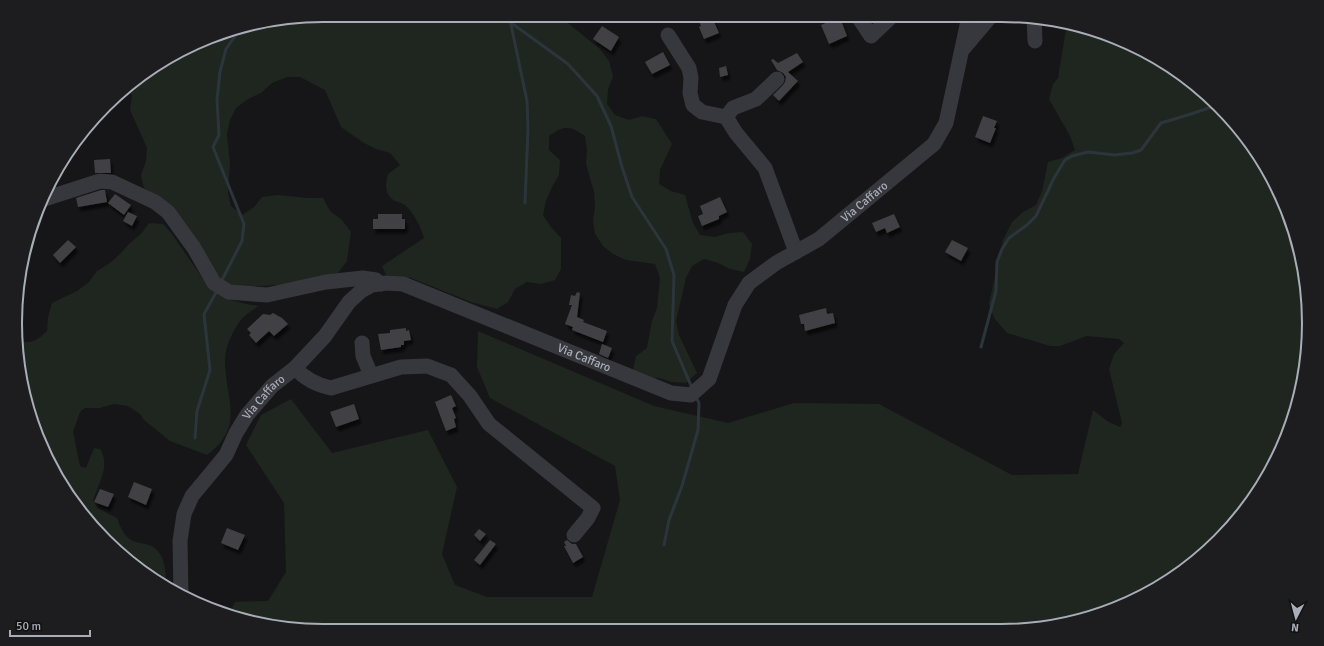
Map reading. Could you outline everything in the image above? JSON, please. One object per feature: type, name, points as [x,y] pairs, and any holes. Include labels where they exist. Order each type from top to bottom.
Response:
[{"type":"street","points":[[861,22],[871,36],[886,22]]},
{"type":"street","name":"Via Caffaro","points":[[181,588],[180,541],[184,514],[192,496],[226,455],[236,433],[247,415],[272,386],[295,368],[325,336],[349,302],[361,291],[372,285],[386,283],[403,284],[671,393],[691,395],[710,379],[735,305],[749,283],[776,263],[819,239],[934,144],[946,123],[968,22]]},
{"type":"street","points":[[962,50],[986,22]]},
{"type":"street","points":[[1034,24],[1035,41]]},
{"type":"street","points":[[668,35],[689,68],[691,78],[690,93],[693,105],[702,112],[726,117],[736,133],[765,168],[796,252]]},
{"type":"street","points":[[726,117],[733,108],[756,99],[777,79]]},
{"type":"street","points":[[50,197],[100,181],[112,182],[155,202],[168,212],[194,248],[214,283],[229,292],[267,295],[326,282],[363,278],[376,280],[381,284]]},
{"type":"street","points":[[362,343],[363,356],[372,375]]},
{"type":"street","points":[[295,368],[307,378],[322,386],[331,388],[372,375],[401,368],[427,366],[451,375],[470,396],[489,424],[593,508],[588,518],[574,535]]},
{"type":"shaded area","points":[[323,22],[567,22],[600,49],[609,61],[613,76],[608,90],[607,104],[615,115],[629,120],[642,116],[656,119],[672,144],[660,170],[659,184],[671,191],[685,195],[693,223],[700,235],[715,237],[728,233],[743,232],[752,244],[750,259],[744,272],[730,269],[718,263],[704,259],[692,266],[686,278],[676,321],[679,335],[697,373],[686,383],[645,377],[633,370],[636,356],[647,348],[652,321],[657,308],[660,278],[655,264],[626,260],[613,254],[603,246],[595,234],[593,221],[595,206],[594,192],[586,164],[587,150],[585,136],[571,128],[563,128],[549,136],[549,150],[560,160],[559,175],[546,201],[543,215],[561,238],[561,269],[555,280],[541,284],[527,282],[515,289],[508,302],[497,309],[471,302],[411,278],[386,275],[382,266],[424,238],[419,224],[412,213],[405,205],[392,199],[386,189],[388,174],[400,165],[390,153],[376,149],[364,143],[341,127],[325,90],[300,77],[287,77],[272,83],[261,93],[248,99],[236,108],[230,120],[227,134],[230,163],[228,193],[231,206],[242,215],[254,207],[262,197],[278,195],[323,198],[330,211],[342,220],[351,232],[347,261],[338,273],[290,284],[233,288],[221,280],[173,207],[144,188],[141,175],[146,161],[147,148],[130,110],[132,96],[130,92],[140,84],[172,62],[226,38],[264,28]]},
{"type":"shaded area","points":[[1066,29],[1098,38],[1134,53],[1152,62],[1184,84],[1214,110],[1240,140],[1262,173],[1286,226],[1296,264],[1302,323],[1299,362],[1292,401],[1271,456],[1262,474],[1240,506],[1214,536],[1184,562],[1152,584],[1116,601],[1079,614],[1040,621],[1001,624],[323,624],[264,618],[231,610],[235,602],[268,601],[286,572],[284,503],[246,445],[261,415],[291,399],[332,453],[428,430],[457,487],[442,554],[455,585],[487,597],[592,597],[620,500],[615,466],[490,398],[477,367],[478,331],[654,406],[728,423],[794,403],[879,404],[1012,475],[1078,474],[1093,410],[1107,421],[1120,427],[1122,423],[1109,369],[1114,354],[1124,343],[1119,339],[1087,336],[1060,346],[1050,346],[1007,333],[994,318],[989,304],[1003,240],[1012,222],[1023,212],[1036,205],[1042,191],[1048,162],[1062,158],[1075,150],[1070,136],[1049,99],[1053,84],[1058,78]]},
{"type":"shaded area","points":[[149,223],[163,224],[172,234],[205,282],[232,300],[259,306],[242,319],[230,339],[225,360],[231,411],[230,422],[226,433],[219,444],[207,455],[170,441],[144,420],[140,414],[128,406],[114,404],[100,408],[85,408],[80,412],[73,432],[80,466],[86,468],[94,448],[100,449],[103,455],[104,468],[93,501],[99,509],[117,518],[127,537],[135,542],[146,544],[156,549],[162,557],[164,563],[166,580],[140,562],[110,536],[84,506],[62,474],[45,438],[32,401],[23,343],[34,341],[47,331],[48,317],[52,303],[77,291],[89,282],[97,271],[110,263],[141,234]]},
{"type":"building","points":[[699,22],[714,22],[719,33],[704,39],[699,27],[701,26]]},
{"type":"building","points":[[828,22],[842,22],[847,36],[829,44],[821,25]]},
{"type":"building","points":[[602,26],[619,37],[611,51],[593,39]]},
{"type":"building","points":[[663,52],[670,65],[652,74],[645,62]]},
{"type":"building","points":[[797,53],[803,62],[788,72],[798,81],[779,101],[773,95],[783,85],[786,77],[783,73],[777,70],[771,60],[773,59],[778,63]]},
{"type":"building","points":[[726,66],[728,75],[720,77],[719,68]]},
{"type":"building","points":[[983,116],[997,121],[990,143],[975,137]]},
{"type":"building","points":[[110,159],[111,173],[95,173],[94,160]]},
{"type":"building","points":[[105,190],[107,202],[78,207],[76,198]]},
{"type":"building","points":[[115,194],[131,205],[124,215],[108,203]]},
{"type":"building","points":[[720,197],[727,212],[719,216],[719,219],[702,226],[698,216],[703,214],[700,206]]},
{"type":"building","points":[[128,212],[137,216],[132,226],[123,221]]},
{"type":"building","points":[[378,214],[402,214],[402,219],[405,219],[405,229],[373,229],[373,219],[378,219]]},
{"type":"building","points":[[894,214],[900,227],[887,233],[885,228],[876,232],[872,223]]},
{"type":"building","points":[[68,240],[76,247],[60,263],[53,255]]},
{"type":"building","points":[[952,240],[968,248],[961,261],[945,252]]},
{"type":"building","points":[[577,292],[580,293],[577,317],[584,320],[583,322],[607,331],[603,342],[572,330],[573,327],[565,324],[572,305],[569,305],[571,295],[575,296]]},
{"type":"building","points":[[826,308],[827,314],[833,313],[835,323],[805,331],[804,324],[801,324],[799,315]]},
{"type":"building","points":[[273,313],[282,318],[288,324],[274,336],[269,331],[256,343],[249,335],[251,333],[247,329],[263,314],[270,315]]},
{"type":"building","points":[[406,328],[406,331],[409,330],[411,340],[404,341],[404,345],[401,345],[401,347],[381,350],[378,334],[390,333],[390,330]]},
{"type":"building","points":[[602,344],[612,348],[608,358],[599,354]]},
{"type":"building","points":[[451,395],[456,406],[452,408],[456,418],[454,419],[456,427],[446,431],[435,402]]},
{"type":"building","points":[[354,404],[359,419],[336,427],[330,412]]},
{"type":"building","points":[[134,482],[152,489],[146,505],[128,497]]},
{"type":"building","points":[[100,489],[114,494],[108,507],[94,502]]},
{"type":"building","points":[[227,528],[245,535],[238,550],[221,543]]},
{"type":"building","points":[[479,529],[486,534],[480,541],[474,535]]},
{"type":"building","points":[[490,540],[496,544],[480,565],[474,560]]},
{"type":"building","points":[[567,540],[572,544],[576,544],[583,557],[573,563],[564,546],[566,546],[564,542]]},
{"type":"waterway","points":[[510,22],[527,101],[528,129],[525,203]]},
{"type":"waterway","points":[[510,22],[568,64],[597,96],[611,126],[632,197],[666,249],[674,275],[672,341],[692,388]]},
{"type":"waterway","points":[[221,282],[242,241],[244,224],[213,147],[219,135],[217,100],[220,72],[226,49],[236,35]]},
{"type":"waterway","points":[[981,347],[996,291],[997,262],[1002,249],[1009,238],[1027,225],[1036,216],[1054,178],[1065,160],[1072,156],[1088,152],[1115,155],[1132,153],[1141,150],[1161,123],[1211,107]]},
{"type":"waterway","points":[[195,438],[197,411],[210,370],[204,314],[218,289]]},
{"type":"waterway","points":[[664,545],[669,520],[682,486],[698,430],[699,403],[696,397]]}]
